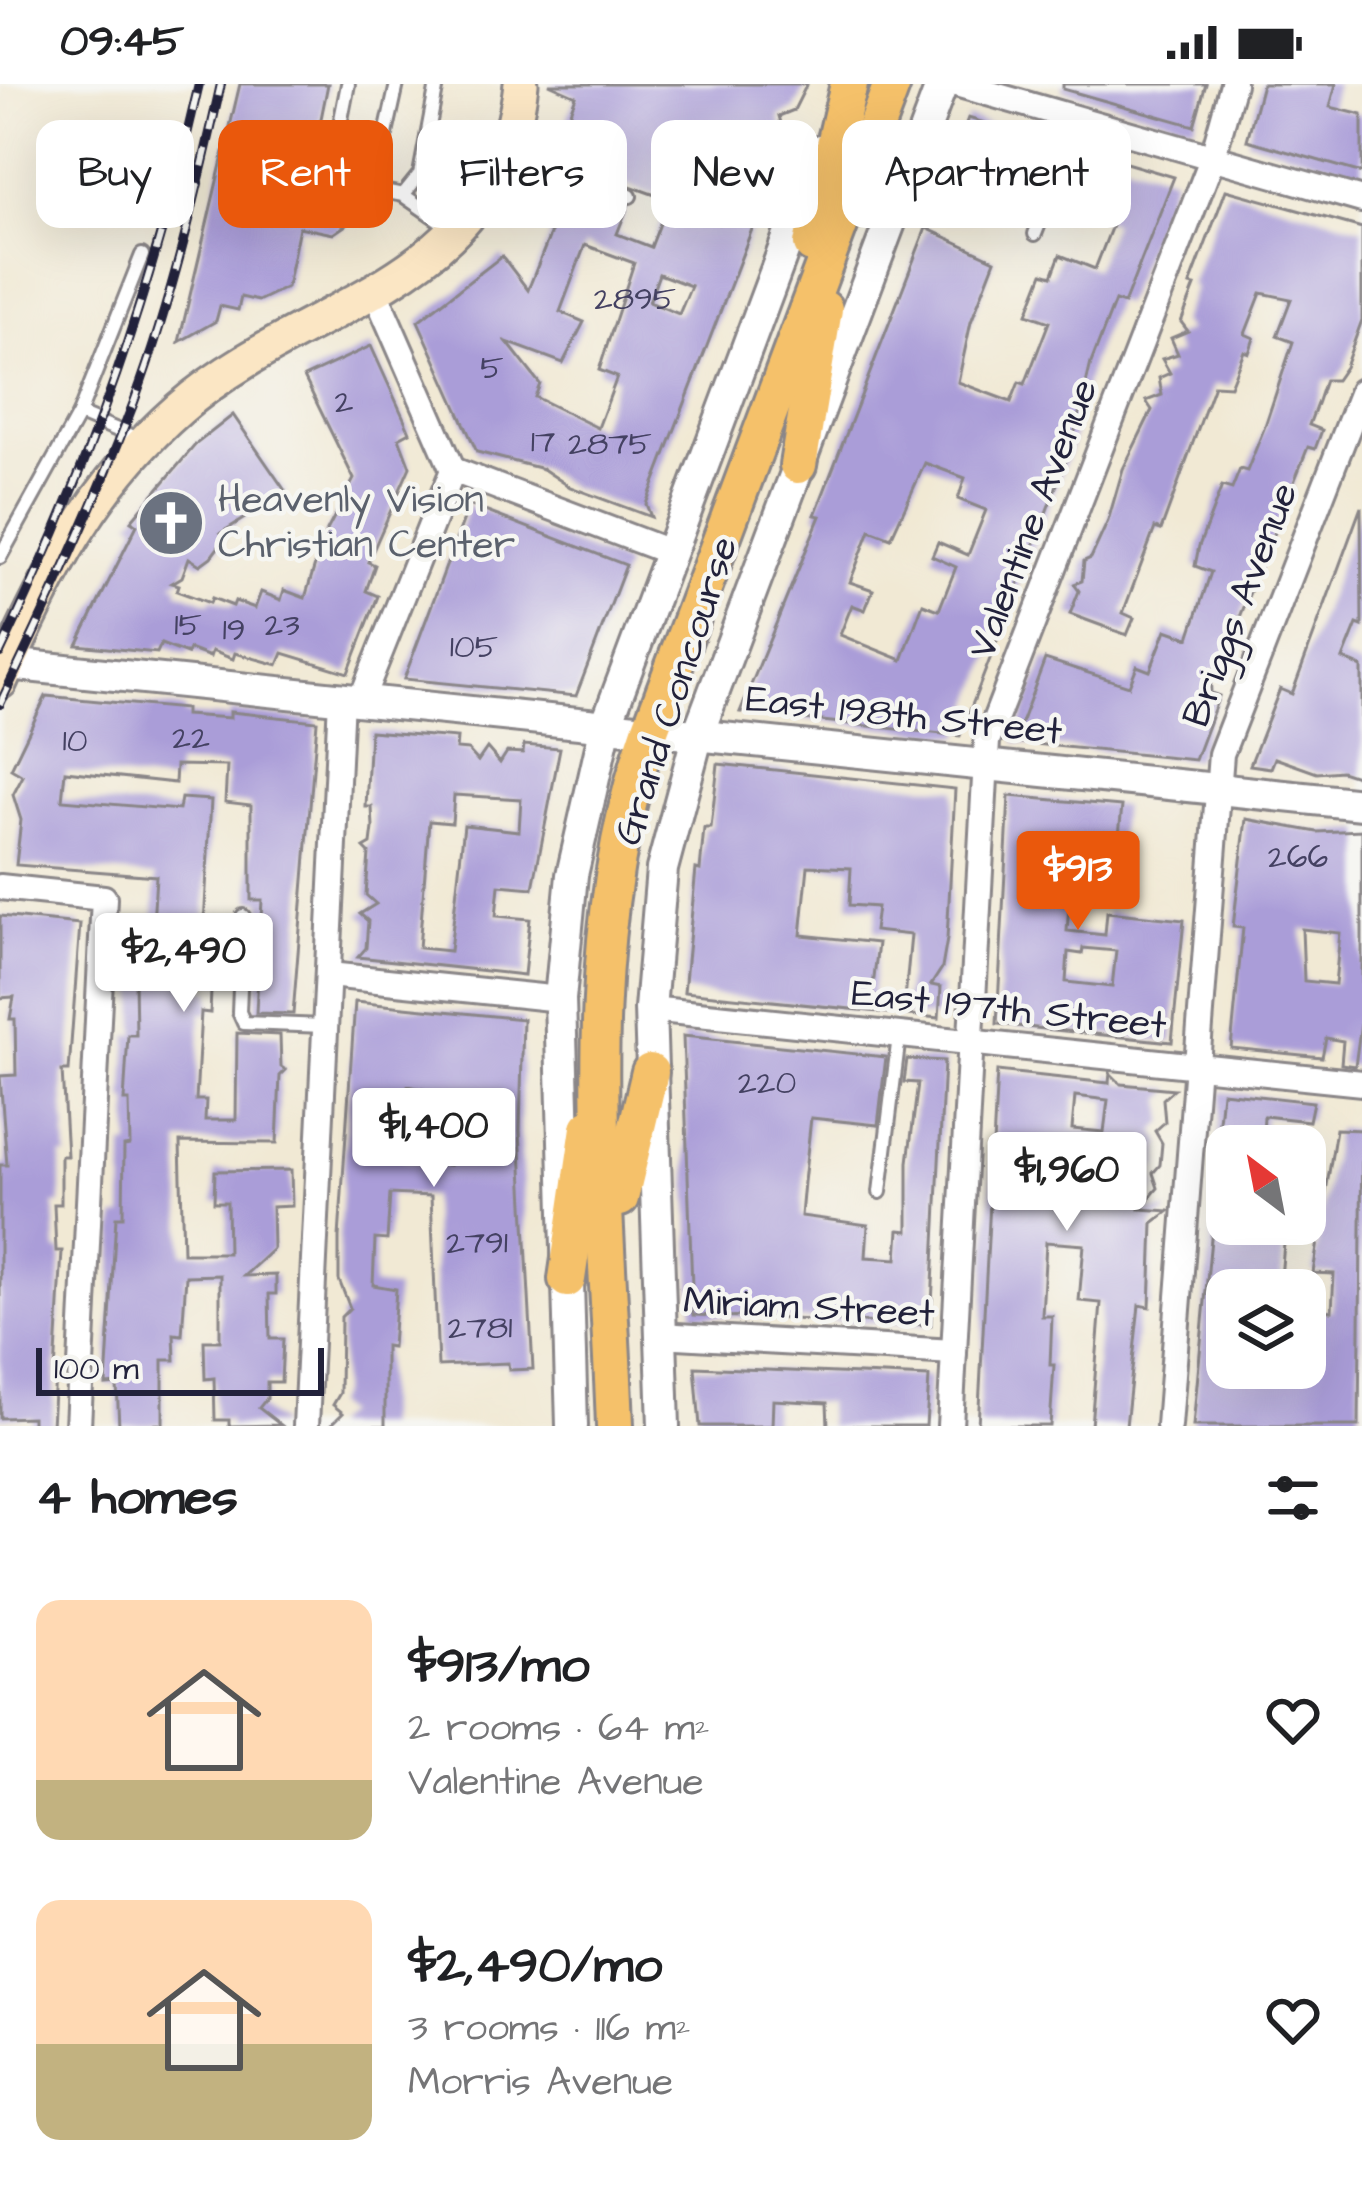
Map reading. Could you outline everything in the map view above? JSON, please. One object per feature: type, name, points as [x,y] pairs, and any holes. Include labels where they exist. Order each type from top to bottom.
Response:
[{"type":"main road","points":[[511,120],[521,84]]},
{"type":"main road","points":[[793,346],[847,84]]},
{"type":"main road","name":"Grand Concourse","points":[[615,1426],[602,1059],[606,947],[617,850],[650,730],[893,91]]},
{"type":"main road","points":[[798,465],[839,226]]},
{"type":"main road","points":[[4,673],[50,569],[74,529],[145,442],[219,376],[266,346],[412,272],[457,228]]},
{"type":"main road","points":[[567,1279],[602,1059]]},
{"type":"main road","points":[[609,1243],[650,1072]]},
{"type":"street","name":"Grand Concourse","points":[[572,1426],[560,999],[572,875],[605,725],[847,84]]},
{"type":"street","name":"Grand Concourse","points":[[664,1426],[650,1072],[650,1009],[662,869],[698,734],[942,84]]},
{"type":"street","points":[[956,84],[1080,120]]},
{"type":"street","name":"Valentine Avenue","points":[[950,1426],[987,741],[1212,159],[1233,84]]},
{"type":"street","points":[[1131,135],[1362,200]]},
{"type":"street","points":[[376,294],[453,470],[669,552]]},
{"type":"street","name":"Briggs Avenue","points":[[1169,1426],[1221,754],[1362,391]]},
{"type":"street","points":[[307,1426],[329,975],[351,699],[453,470]]},
{"type":"street","name":"East 198th Street","points":[[4,673],[351,699],[1362,804]]},
{"type":"street","points":[[0,887],[104,898],[77,1426]]},
{"type":"street","points":[[329,975],[560,999]]},
{"type":"street","name":"East 197th Street","points":[[650,1009],[1362,1083]]},
{"type":"street","name":"Miriam Street","points":[[660,1335],[954,1352]]},
{"type":"lane","points":[[341,120],[348,84]]},
{"type":"lane","points":[[389,120],[397,84]]},
{"type":"lane","points":[[403,195],[420,174],[436,84]]},
{"type":"lane","points":[[393,193],[455,231]]},
{"type":"lane","points":[[1035,234],[1037,228]]},
{"type":"lane","points":[[0,557],[80,414],[142,255]]},
{"type":"lane","points":[[80,414],[145,442]]},
{"type":"lane","points":[[243,916],[239,1012],[244,1023],[326,1026]]},
{"type":"lane","points":[[880,1192],[899,1036]]},
{"type":"building","points":[[240,84],[328,84],[321,120],[231,120]]},
{"type":"building","points":[[549,84],[807,84],[794,110],[779,116],[780,120],[651,120],[651,194],[627,185],[627,120],[567,120],[576,96]]},
{"type":"building","points":[[1063,84],[1206,84],[1194,126],[1063,89]]},
{"type":"building","points":[[1262,84],[1336,84],[1330,107],[1362,115],[1362,173],[1247,140]]},
{"type":"building","points":[[1131,164],[1174,177],[1124,304],[1115,301],[1091,363],[1071,448],[1010,606],[1004,604],[993,631],[1000,633],[960,736],[740,712],[820,516],[815,515],[926,228],[995,260],[971,322],[958,382],[1011,402],[1019,382],[1025,384],[1049,322],[1027,314],[1043,273],[1052,276],[1060,255],[1095,269],[1111,228],[1131,228]],"holes":[[[925,463],[965,478],[958,499],[986,510],[968,555],[938,542],[932,556],[956,567],[939,610],[923,604],[902,660],[840,635],[852,605],[865,610],[873,590],[850,582],[870,530],[891,538]]]},
{"type":"building","points":[[218,177],[218,228],[299,228],[287,287],[258,301],[241,297],[238,310],[220,306],[216,321],[179,342]]},
{"type":"building","points":[[1226,190],[1362,228],[1362,320],[1345,367],[1336,380],[1325,380],[1309,425],[1322,430],[1315,449],[1308,447],[1220,667],[1210,671],[1211,693],[1219,696],[1195,760],[1014,742],[1045,659],[1129,686],[1137,666],[1150,671],[1166,630],[1189,638],[1211,572],[1195,566],[1199,546],[1222,486],[1232,489],[1240,469],[1247,471],[1265,426],[1293,342],[1277,336],[1291,299],[1261,293],[1245,334],[1254,338],[1249,353],[1244,351],[1230,386],[1214,385],[1161,530],[1155,528],[1123,613],[1134,618],[1127,635],[1070,614],[1079,591],[1074,584],[1082,581],[1084,561],[1091,558],[1108,521],[1123,469],[1152,410],[1146,401],[1162,395],[1159,378],[1170,373],[1162,359],[1178,354],[1171,338],[1188,331],[1181,322],[1195,286],[1190,285]]},
{"type":"building","points":[[304,228],[342,228],[333,234]]},
{"type":"building","points":[[540,228],[619,228],[617,234],[651,247],[658,228],[752,228],[646,504],[651,517],[570,487],[543,469],[477,452],[418,321],[502,256],[528,290],[551,232]],"holes":[[[585,245],[634,263],[599,370],[617,377],[598,428],[535,397],[540,384],[507,342],[563,363],[584,322],[560,312]],[[659,274],[691,286],[679,314],[649,302]]]},
{"type":"building","points":[[371,346],[410,432],[399,438],[410,467],[368,562],[375,565],[366,591],[378,596],[348,673],[283,653],[278,665],[235,653],[233,659],[212,651],[210,657],[189,649],[187,654],[161,644],[157,653],[77,645],[137,525],[131,521],[196,444],[233,415],[286,492],[221,533],[226,537],[200,565],[189,558],[182,577],[172,583],[179,585],[177,591],[233,606],[235,601],[255,608],[261,592],[281,600],[284,590],[305,598],[323,538],[354,479],[304,377]]},
{"type":"building","points":[[469,505],[626,565],[576,696],[404,679]]},
{"type":"building","points":[[1361,507],[1362,626],[1357,624],[1343,659],[1362,667],[1362,778],[1341,771],[1317,773],[1275,758],[1271,768],[1250,765],[1280,689],[1292,694]]},
{"type":"building","points":[[46,696],[185,709],[185,715],[230,718],[230,712],[317,721],[293,1014],[256,1013],[262,900],[251,900],[251,805],[225,802],[227,766],[176,765],[175,783],[65,771],[62,800],[179,810],[181,798],[211,800],[202,960],[185,960],[186,990],[211,991],[210,1013],[201,1012],[196,1100],[206,1100],[205,1120],[236,1120],[237,1033],[280,1035],[281,1067],[286,1070],[280,1076],[277,1143],[180,1142],[183,1253],[228,1253],[227,1202],[214,1202],[215,1171],[291,1170],[292,1206],[272,1207],[273,1249],[244,1276],[276,1275],[276,1294],[269,1294],[270,1339],[283,1339],[281,1382],[267,1382],[267,1398],[259,1408],[281,1425],[229,1426],[229,1420],[215,1420],[214,1378],[205,1379],[204,1341],[220,1341],[220,1275],[186,1276],[182,1335],[174,1334],[175,1360],[163,1360],[163,1424],[119,1426],[117,1384],[106,1385],[116,1217],[123,1217],[124,1146],[130,1145],[129,1101],[124,1101],[128,1035],[136,1035],[134,923],[153,925],[156,876],[16,865],[21,820],[13,795],[23,776],[11,769]]},
{"type":"building","points":[[370,731],[457,738],[456,749],[468,750],[478,761],[487,748],[500,763],[507,752],[523,753],[524,745],[560,748],[533,888],[499,885],[496,916],[530,919],[524,975],[358,957],[366,948],[368,921],[360,914],[376,904],[366,895],[369,853],[364,848],[371,844],[373,828],[372,807],[366,807]],"holes":[[[454,795],[521,799],[519,831],[464,825],[450,951],[419,948],[429,821],[452,823]]]},
{"type":"building","points":[[718,764],[955,789],[947,939],[942,968],[931,985],[941,987],[939,1018],[684,992],[696,869],[700,870],[704,828],[711,828]],"holes":[[[808,866],[851,868],[849,905],[877,907],[874,931],[911,935],[905,999],[872,996],[878,943],[801,935]]]},
{"type":"building","points":[[1009,796],[1122,806],[1116,864],[1072,864],[1067,931],[1105,935],[1107,912],[1184,920],[1172,1042],[997,1024]],"holes":[[[1083,948],[1116,951],[1112,987],[1066,982],[1068,952],[1082,954]]]},
{"type":"building","points":[[1246,819],[1317,832],[1362,830],[1362,1015],[1355,1066],[1341,1064],[1343,1041],[1326,1038],[1322,1057],[1231,1048],[1243,928],[1233,927]],"holes":[[[1302,929],[1340,933],[1335,984],[1304,981]]]},
{"type":"building","points":[[0,916],[80,924],[69,1071],[62,1071],[67,1156],[61,1156],[61,1204],[54,1204],[56,1251],[62,1251],[52,1426],[32,1426],[32,1417],[0,1418],[0,1165],[7,1165],[0,1076],[16,1075],[15,1019],[10,1019],[14,997],[0,998]]},
{"type":"building","points":[[355,1002],[523,1019],[520,1131],[533,1369],[509,1370],[508,1363],[438,1366],[431,1196],[390,1194],[387,1240],[375,1239],[373,1285],[396,1289],[392,1347],[385,1346],[385,1426],[330,1426],[343,1413],[333,1405],[340,1393],[341,1317],[350,1308],[339,1280]],"holes":[[[408,1086],[446,1094],[449,1165],[403,1160]]]},
{"type":"building","points":[[683,1036],[886,1057],[878,1125],[811,1118],[804,1182],[801,1216],[868,1225],[866,1257],[897,1259],[899,1230],[908,1231],[908,1162],[918,1083],[904,1082],[907,1059],[944,1061],[931,1325],[693,1315]]},
{"type":"building","points":[[997,1071],[1109,1083],[1110,1073],[1121,1084],[1174,1089],[1163,1099],[1165,1122],[1155,1131],[1162,1143],[1160,1165],[1153,1173],[1158,1188],[1140,1209],[1169,1211],[1153,1223],[1150,1307],[1139,1305],[1126,1426],[1091,1426],[1101,1303],[1079,1301],[1084,1245],[1046,1242],[1042,1316],[1052,1316],[1050,1426],[978,1426]],"holes":[[[1075,1096],[1108,1100],[1104,1132],[1072,1129]]]},
{"type":"building","points":[[1222,1092],[1313,1102],[1309,1121],[1264,1116],[1264,1125],[1219,1125]]},
{"type":"building","points":[[1336,1129],[1362,1130],[1359,1426],[1193,1426],[1206,1291],[1206,1389],[1326,1389],[1326,1310],[1332,1311],[1334,1274],[1314,1269],[1317,1245],[1326,1245],[1326,1192]]},
{"type":"building","points":[[1210,1245],[1284,1245],[1282,1269],[1208,1269]]},
{"type":"building","points":[[695,1367],[929,1377],[926,1426],[828,1426],[827,1403],[773,1400],[772,1426],[700,1426]]},
{"type":"railway","points":[[0,653],[64,512],[116,374],[161,234],[199,84]]},
{"type":"railway","points":[[0,704],[87,516],[148,363],[221,84]]},
{"type":"place","name":"Heavenly Vision Christian Center","points":[[171,523]]}]
